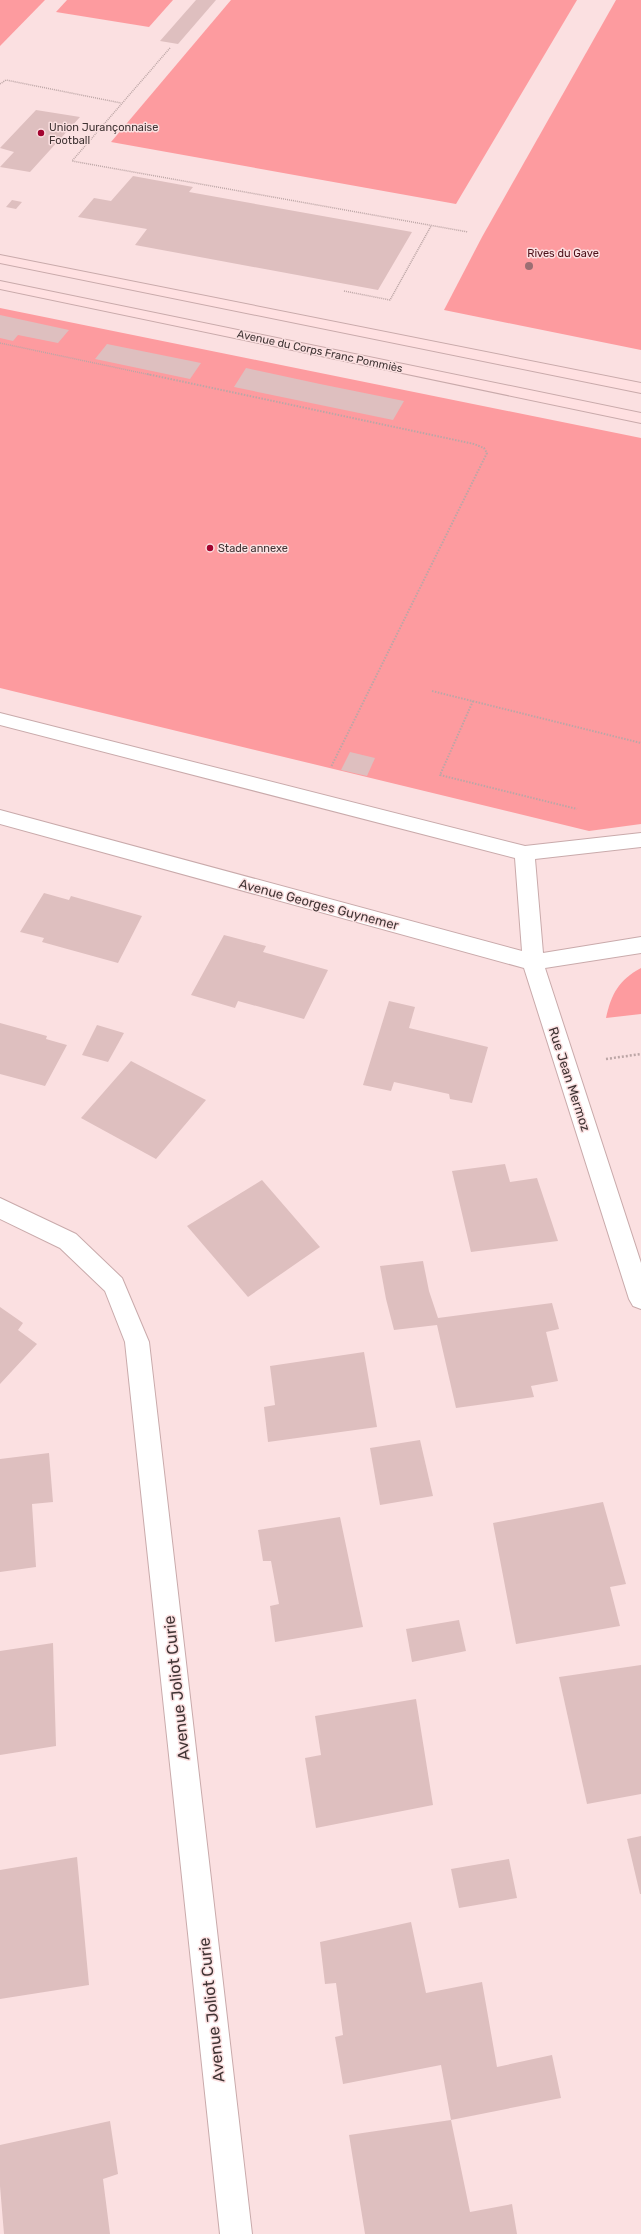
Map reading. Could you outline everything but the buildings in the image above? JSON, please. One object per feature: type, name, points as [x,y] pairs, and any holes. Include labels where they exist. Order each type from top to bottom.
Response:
[{"type":"main road","name":"Avenue du Corps Franc Pommiès","points":[[0,259],[641,388]]},
{"type":"main road","name":"Avenue du Corps Franc Pommiès","points":[[0,285],[641,418]]},
{"type":"street","points":[[0,719],[525,853],[641,840]]},
{"type":"street","name":"Avenue Georges Guynemer","points":[[0,817],[533,962],[641,945]]},
{"type":"street","name":"Rue Jean Mermoz","points":[[525,853],[533,962],[641,1299]]},
{"type":"street","name":"Avenue Joliot Curie","points":[[0,1208],[68,1241],[109,1280],[114,1285],[137,1342],[236,2234]]},
{"type":"path","points":[[170,48],[72,161],[468,232]]},
{"type":"path","points":[[0,84],[6,80],[121,104]]},
{"type":"path","points":[[344,291],[390,300],[431,226]]},
{"type":"path","points":[[0,343],[467,442],[484,448],[487,453],[315,800]]},
{"type":"path","points":[[432,691],[641,743]]},
{"type":"path","points":[[473,701],[440,775],[579,809]]},
{"type":"green space","points":[[0,0],[45,0],[0,46]]},
{"type":"green space","points":[[67,0],[173,0],[149,27],[56,12]]},
{"type":"green space","points":[[231,0],[577,0],[456,204],[111,142]]},
{"type":"green space","name":"Rives du Gave","points":[[616,0],[641,0],[641,350],[444,310],[482,237]]},
{"type":"green space","points":[[0,308],[641,438],[641,824],[589,831],[0,688]]},
{"type":"green space","points":[[641,968],[641,1014],[606,1018],[610,1002],[617,988],[633,973]]},
{"type":"place","name":"Union Jurançonnaise Football","points":[[41,133]]},
{"type":"place","name":"Stade annexe","points":[[210,548]]}]
